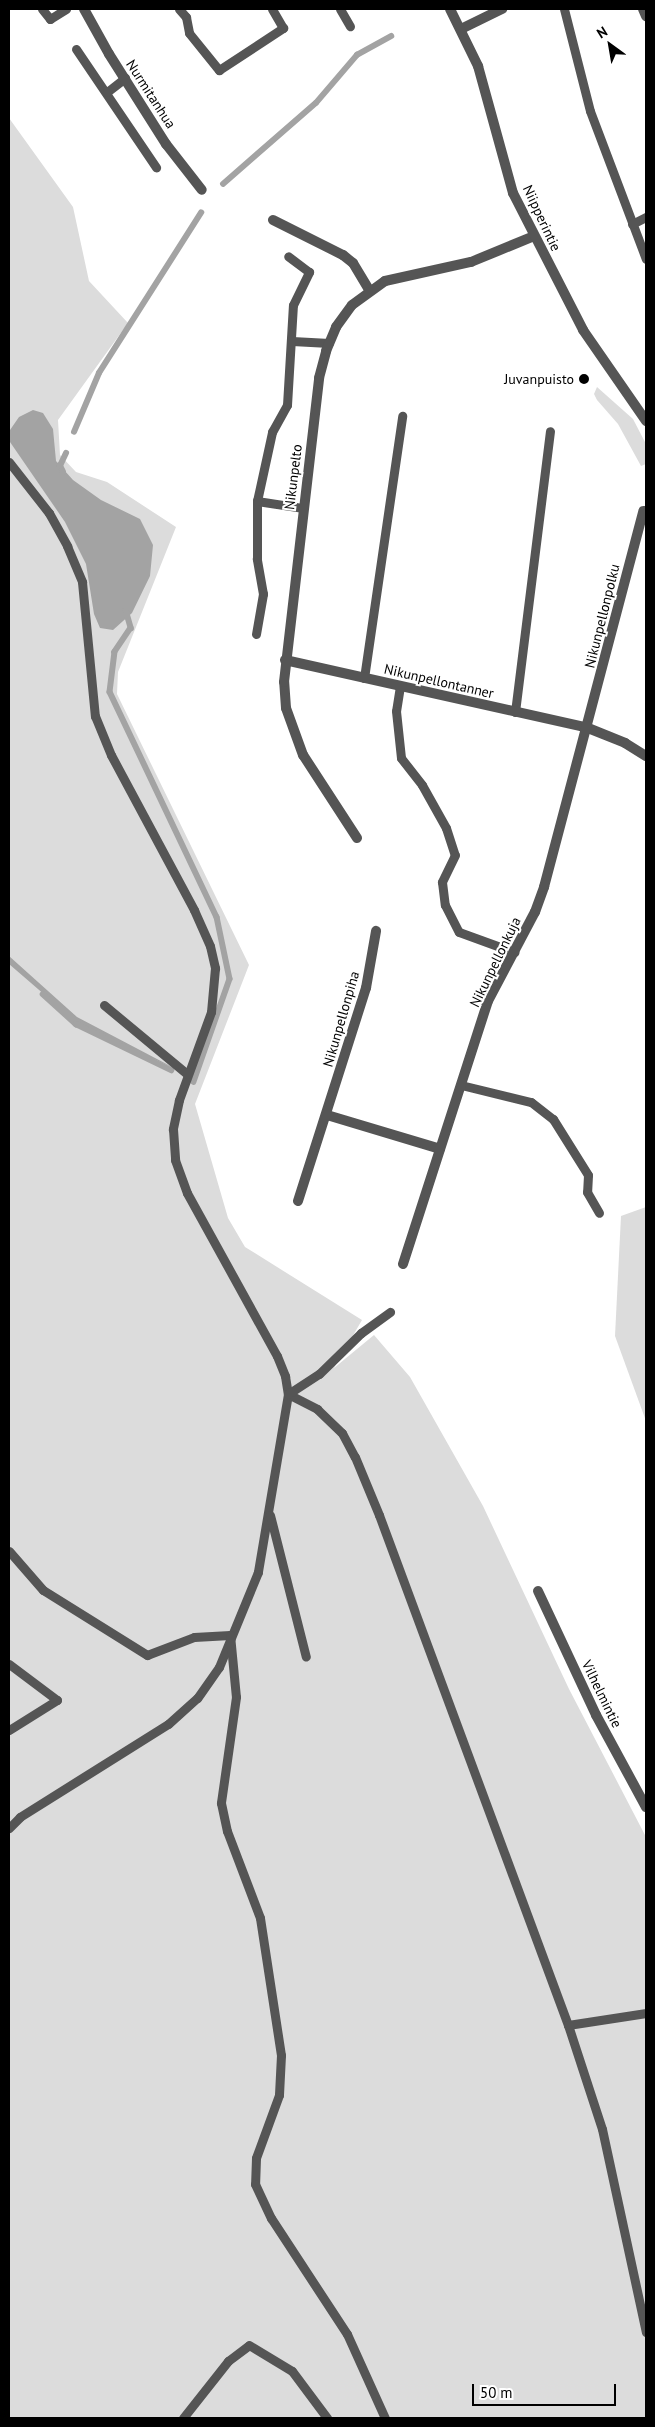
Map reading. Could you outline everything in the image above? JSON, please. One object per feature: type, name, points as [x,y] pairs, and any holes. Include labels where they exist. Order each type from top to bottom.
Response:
[{"type":"street","name":"Nurmitanhua","points":[[84,9],[166,144],[202,190]]},
{"type":"street","name":"Niipperintie","points":[[450,9],[478,66],[514,193],[534,236],[583,330],[646,421]]},
{"type":"street","points":[[461,29],[502,9]]},
{"type":"street","points":[[643,9],[646,16]]},
{"type":"street","points":[[273,220],[343,255],[352,263],[369,290]]},
{"type":"street","name":"Nikunpelto","points":[[356,838],[303,755],[292,732],[286,708],[285,660],[319,378],[329,343],[347,312],[369,290],[401,275],[471,262],[534,236]]},
{"type":"street","name":"Nikunpellonpolku","points":[[588,728],[643,510]]},
{"type":"street","name":"Nikunpellontanner","points":[[285,660],[588,728],[625,743],[646,756]]},
{"type":"street","name":"Nikunpellonkuja","points":[[403,1264],[488,1001],[514,952],[544,887],[588,728]]},
{"type":"street","name":"Nikunpellonpiha","points":[[298,1201],[366,988],[376,931]]},
{"type":"street","points":[[327,1115],[440,1149]]},
{"type":"street","name":"Vilhelmintie","points":[[538,1591],[596,1715],[646,1807]]},
{"type":"lane","points":[[42,9],[50,19],[66,9]]},
{"type":"lane","points":[[180,9],[186,17],[189,33],[218,70],[283,28],[272,9]]},
{"type":"lane","points":[[340,9],[350,26]]},
{"type":"lane","points":[[564,9],[590,111],[646,259]]},
{"type":"lane","points":[[76,49],[107,92],[156,167]]},
{"type":"lane","points":[[107,92],[125,78]]},
{"type":"lane","points":[[632,224],[646,217]]},
{"type":"lane","points":[[256,634],[263,594],[257,559],[257,501],[272,432],[286,404],[292,341],[293,305],[309,272],[288,256]]},
{"type":"lane","points":[[292,341],[329,343]]},
{"type":"lane","points":[[364,678],[402,416]]},
{"type":"lane","points":[[515,712],[550,431]]},
{"type":"lane","points":[[9,462],[49,513],[67,546],[82,582],[89,684],[95,716],[111,755],[194,910],[210,946],[215,968],[211,1012],[187,1074],[173,1129],[175,1160],[187,1193],[277,1356],[286,1376],[288,1394],[258,1572],[218,1667],[198,1698],[168,1724],[20,1817],[9,1828]]},
{"type":"lane","points":[[257,501],[303,508]]},
{"type":"lane","points":[[400,686],[396,711],[402,758],[422,785],[441,819],[455,856],[442,882],[445,905],[459,932],[514,952]]},
{"type":"lane","points":[[104,1005],[187,1074]]},
{"type":"lane","points":[[461,1085],[531,1102],[553,1119],[588,1175],[587,1192],[599,1212]]},
{"type":"lane","points":[[288,1394],[319,1374],[361,1333],[390,1312]]},
{"type":"lane","points":[[288,1394],[317,1409],[342,1433],[355,1457],[568,2025],[602,2129],[646,2332]]},
{"type":"lane","points":[[269,1512],[306,1657]]},
{"type":"lane","points":[[9,1551],[43,1590],[147,1656],[194,1637],[230,1635]]},
{"type":"lane","points":[[230,1635],[236,1697],[222,1803],[227,1831],[260,1918],[281,2055],[280,2095],[256,2158],[255,2184],[271,2218],[347,2334],[385,2418]]},
{"type":"lane","points":[[9,1664],[57,1700],[9,1730]]},
{"type":"lane","points":[[568,2025],[646,2013]]},
{"type":"lane","points":[[183,2418],[228,2361],[249,2345],[292,2371],[327,2418]]},
{"type":"shaded area","points":[[9,118],[73,207],[89,281],[128,323],[58,420],[60,455],[76,472],[107,482],[176,527],[118,672],[117,694],[249,965],[195,1104],[228,1218],[245,1247],[362,1320],[334,1368],[374,1335],[410,1377],[483,1506],[569,1689],[646,1837],[646,2418],[9,2418]]},
{"type":"shaded area","points":[[597,387],[633,419],[646,444],[646,464],[641,466],[618,424],[597,400],[594,394]]},
{"type":"shaded area","points":[[33,410],[43,413],[53,429],[56,461],[73,480],[101,500],[140,519],[153,545],[150,576],[132,613],[113,630],[100,628],[94,614],[86,564],[65,522],[10,442],[10,430],[19,417]]},
{"type":"shaded area","points":[[9,956],[77,1017],[176,1069],[82,1027],[9,964]]},
{"type":"shaded area","points":[[646,1207],[646,1421],[615,1336],[621,1216]]},
{"type":"waterway","points":[[223,184],[316,103],[357,55],[391,36]]},
{"type":"waterway","points":[[74,432],[99,373],[201,213]]},
{"type":"waterway","points":[[63,472],[60,466],[66,453]]},
{"type":"waterway","points":[[126,610],[131,628],[115,652],[110,692],[217,917],[230,979],[194,1082]]},
{"type":"waterway","points":[[43,994],[76,1024],[171,1070]]},
{"type":"place","name":"Juvanpuisto","points":[[584,379]]}]
